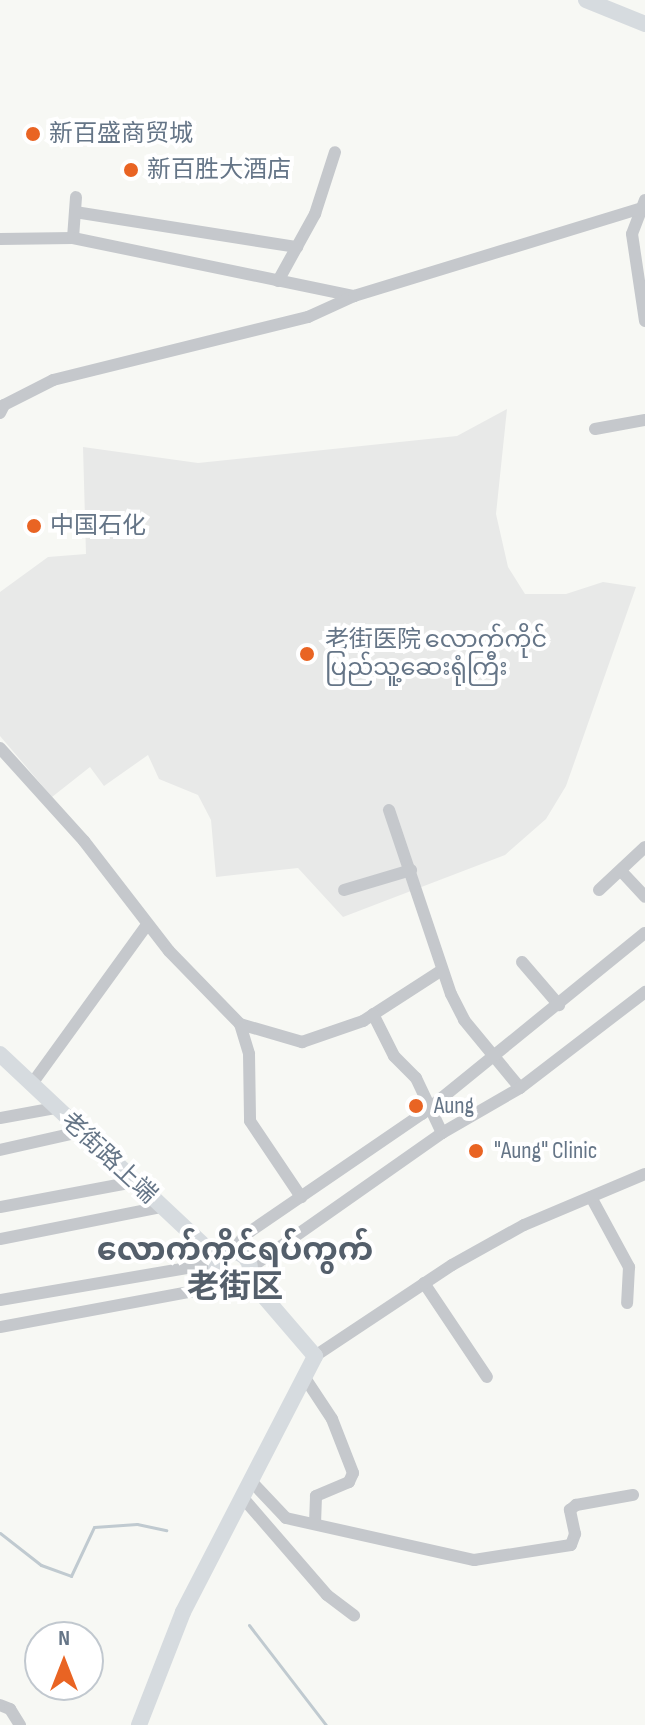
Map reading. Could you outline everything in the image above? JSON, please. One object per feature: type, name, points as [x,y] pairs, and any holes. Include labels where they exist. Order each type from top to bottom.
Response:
[{"type":"main road","points":[[586,0],[645,24]]},
{"type":"main road","name":"老街路上端","points":[[0,1054],[134,1182],[223,1259]]},
{"type":"main road","points":[[139,1725],[183,1612],[315,1356],[249,1273],[246,1259],[223,1259],[218,1276],[227,1285],[239,1285],[249,1273]]},
{"type":"street","points":[[278,281],[315,214],[335,152]]},
{"type":"street","points":[[73,238],[76,197]]},
{"type":"street","points":[[0,413],[4,405],[53,380],[308,317],[354,296],[642,204],[633,262],[645,321]]},
{"type":"street","points":[[75,212],[297,247]]},
{"type":"street","points":[[0,239],[73,238],[354,296]]},
{"type":"street","points":[[595,429],[645,420]]},
{"type":"street","points":[[0,748],[84,841],[147,925],[240,1024],[249,1054],[252,1127],[301,1197]]},
{"type":"street","points":[[389,810],[442,970],[464,1020],[520,1088]]},
{"type":"street","points":[[599,890],[622,872],[645,847]]},
{"type":"street","points":[[344,890],[411,870]]},
{"type":"street","points":[[622,872],[645,897]]},
{"type":"street","points":[[31,1085],[147,925]]},
{"type":"street","points":[[0,1300],[223,1259],[245,1235],[432,1106],[645,933]]},
{"type":"street","points":[[522,962],[559,1005]]},
{"type":"street","points":[[240,1024],[302,1042],[373,1014],[442,970]]},
{"type":"street","points":[[249,1273],[442,1133],[520,1088],[645,992]]},
{"type":"street","points":[[373,1014],[394,1056],[416,1078],[432,1106],[442,1133]]},
{"type":"street","points":[[0,1118],[55,1108]]},
{"type":"street","points":[[0,1150],[80,1132]]},
{"type":"street","points":[[315,1356],[424,1283],[524,1225],[645,1174]]},
{"type":"street","points":[[0,1207],[134,1182]]},
{"type":"street","points":[[591,1197],[629,1267],[627,1303]]},
{"type":"street","points":[[0,1239],[162,1207]]},
{"type":"street","points":[[424,1283],[487,1377]]},
{"type":"street","points":[[0,1327],[227,1285]]},
{"type":"street","points":[[305,1378],[332,1419],[353,1473],[349,1482],[316,1496],[315,1523]]},
{"type":"street","points":[[251,1481],[286,1518],[437,1554],[491,1560],[571,1545],[575,1534],[570,1510],[576,1505],[633,1495]]},
{"type":"street","points":[[243,1498],[269,1533],[354,1615]]},
{"type":"street","points":[[0,1705],[10,1709],[20,1725]]},
{"type":"shaded area","name":"老街医院 လောက်ကိုင် ပြည်သူ့ဆေးရုံကြီး","points":[[507,409],[496,514],[508,567],[525,594],[566,594],[603,582],[636,587],[566,786],[546,819],[505,855],[343,917],[298,868],[216,877],[211,820],[198,795],[159,779],[148,755],[104,786],[90,767],[52,797],[0,736],[0,592],[48,557],[86,554],[83,447],[198,463],[457,436]]},
{"type":"waterway","points":[[0,1533],[41,1565],[71,1576],[94,1527],[137,1524],[166,1530]]},
{"type":"waterway","points":[[249,1625],[326,1725]]},
{"type":"place","name":"新百盛商贸城","points":[[33,134]]},
{"type":"place","name":"新百胜大酒店","points":[[131,170]]},
{"type":"place","name":"中国石化","points":[[34,526]]},
{"type":"place","name":"老街医院 လောက်ကိုင် ပြည်သူ့ဆေးရုံကြီး","points":[[307,654]]},
{"type":"place","name":"Aung","points":[[416,1106]]},
{"type":"place","name":"\"Aung\" Clinic","points":[[476,1151]]},
{"type":"district","name":"လောက်ကိုင်ရပ်ကွက် 老街区","points":[[235,1270]]}]
